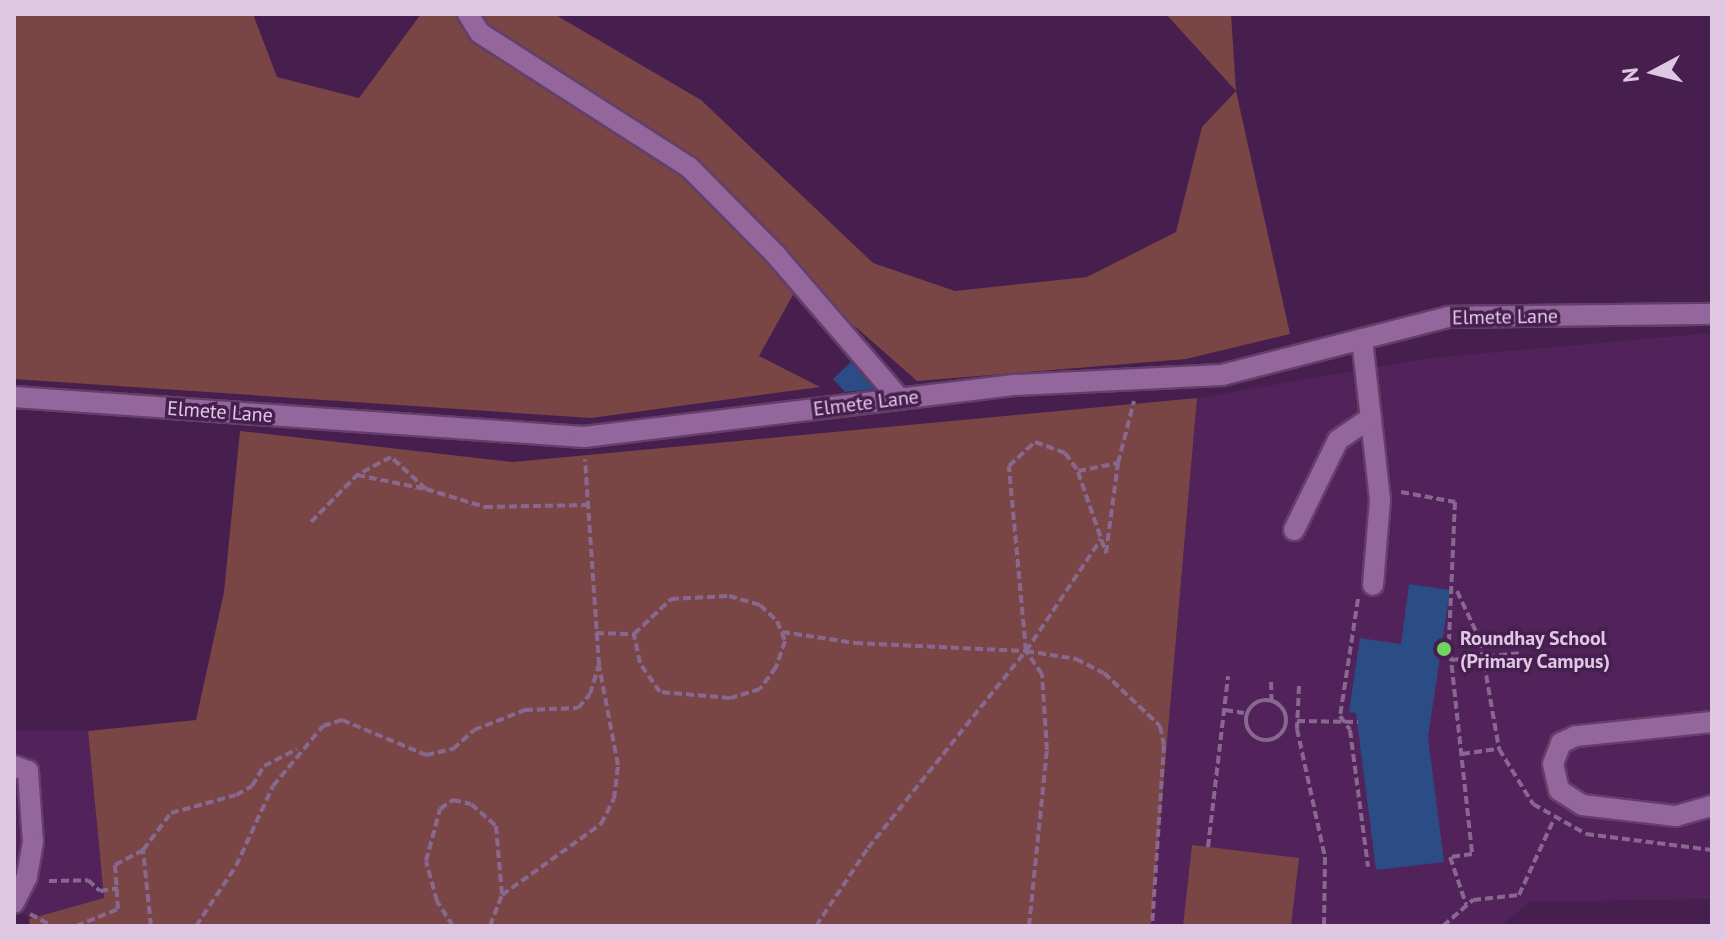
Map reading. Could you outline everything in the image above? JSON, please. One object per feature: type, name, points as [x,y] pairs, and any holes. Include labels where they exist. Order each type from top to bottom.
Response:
[{"type":"street","points":[[468,14],[480,33],[689,167],[776,255],[900,399]]},
{"type":"street","name":"Elmete Lane","points":[[14,397],[584,437],[900,399],[1222,375],[1448,317],[1712,314]]},
{"type":"street","points":[[1362,339],[1379,495],[1373,585]]},
{"type":"street","points":[[1294,530],[1338,440],[1371,418]]},
{"type":"street","points":[[1712,722],[1568,738],[1553,764],[1565,797],[1676,816],[1712,806]]},
{"type":"street","points":[[14,766],[28,771],[32,827],[18,895]]},
{"type":"street","points":[[14,798],[32,827]]},
{"type":"path","points":[[1029,926],[1047,750],[1042,674],[1026,651],[1009,466],[1035,442],[1065,453],[1078,471],[1106,553],[1118,463],[1139,379]]},
{"type":"path","points":[[502,895],[601,824],[614,799],[614,746],[599,665],[584,437]]},
{"type":"path","points":[[311,522],[357,475],[391,457],[426,489]]},
{"type":"path","points":[[1078,471],[1118,463]]},
{"type":"path","points":[[357,475],[426,489],[485,507],[587,505]]},
{"type":"path","points":[[1379,495],[1405,491],[1455,502],[1451,660],[1472,854],[1450,857],[1466,904]]},
{"type":"path","points":[[816,926],[868,848],[1026,651],[1101,539]]},
{"type":"path","points":[[1368,867],[1344,722],[1340,716],[1358,599],[1373,585]]},
{"type":"path","points":[[596,633],[634,634],[671,599],[698,595],[760,605],[782,632],[855,643],[1026,651],[1076,659],[1104,673],[1160,726],[1163,776],[1152,926]]},
{"type":"path","points":[[634,634],[640,663],[660,692],[730,698],[760,689],[776,667],[782,632]]},
{"type":"path","points":[[1451,660],[1521,653]]},
{"type":"path","points":[[76,926],[118,909],[115,865],[143,850],[171,813],[236,795],[252,786],[264,766],[298,749],[323,726],[342,720],[426,755],[453,749],[474,730],[525,710],[578,708],[590,694],[599,665]]},
{"type":"path","points":[[1208,847],[1228,676]]},
{"type":"path","points":[[1271,682],[1272,705]]},
{"type":"path","points":[[1299,686],[1297,729],[1325,857],[1324,926]]},
{"type":"path","points":[[1225,710],[1244,713],[1266,740],[1281,739],[1288,729],[1286,716],[1272,705],[1257,699],[1244,713]]},
{"type":"path","points":[[1297,721],[1358,722]]},
{"type":"path","points":[[1288,729],[1297,729]]},
{"type":"path","points":[[196,926],[298,749]]},
{"type":"path","points":[[1462,754],[1499,749]]},
{"type":"path","points":[[1443,926],[1466,904],[1519,895],[1565,797]]},
{"type":"path","points":[[453,926],[437,901],[426,861],[440,809],[453,800],[471,804],[496,826],[502,895],[490,926]]},
{"type":"path","points":[[143,850],[151,926]]},
{"type":"path","points":[[18,895],[58,879],[88,880],[100,891],[118,888]]},
{"type":"shaded area","points":[[14,14],[253,14],[277,77],[359,98],[421,14],[554,14],[701,100],[873,263],[955,291],[1087,277],[1176,232],[1202,127],[1236,91],[1290,334],[1186,359],[917,381],[857,328],[794,293],[759,356],[820,387],[591,418],[14,379]]},
{"type":"shaded area","points":[[1166,14],[1231,14],[1236,91]]},
{"type":"shaded area","name":"Roundhay School (Primary Campus)","points":[[1712,333],[1712,899],[1530,902],[1500,926],[1151,926],[1197,398],[1431,358]]},
{"type":"shaded area","points":[[1197,398],[1151,926],[30,926],[29,919],[104,898],[88,731],[196,720],[224,592],[240,431],[513,462]]},
{"type":"shaded area","points":[[14,731],[88,731],[104,898],[29,919],[14,904]]},
{"type":"shaded area","points":[[1192,845],[1299,858],[1291,926],[1183,926]]},
{"type":"building","points":[[851,362],[874,389],[845,392],[833,379]]},
{"type":"building","points":[[1409,584],[1450,590],[1428,737],[1444,862],[1376,870],[1356,713],[1349,712],[1360,638],[1401,644]]},
{"type":"place","name":"Roundhay School (Primary Campus)","points":[[1444,649]]}]
